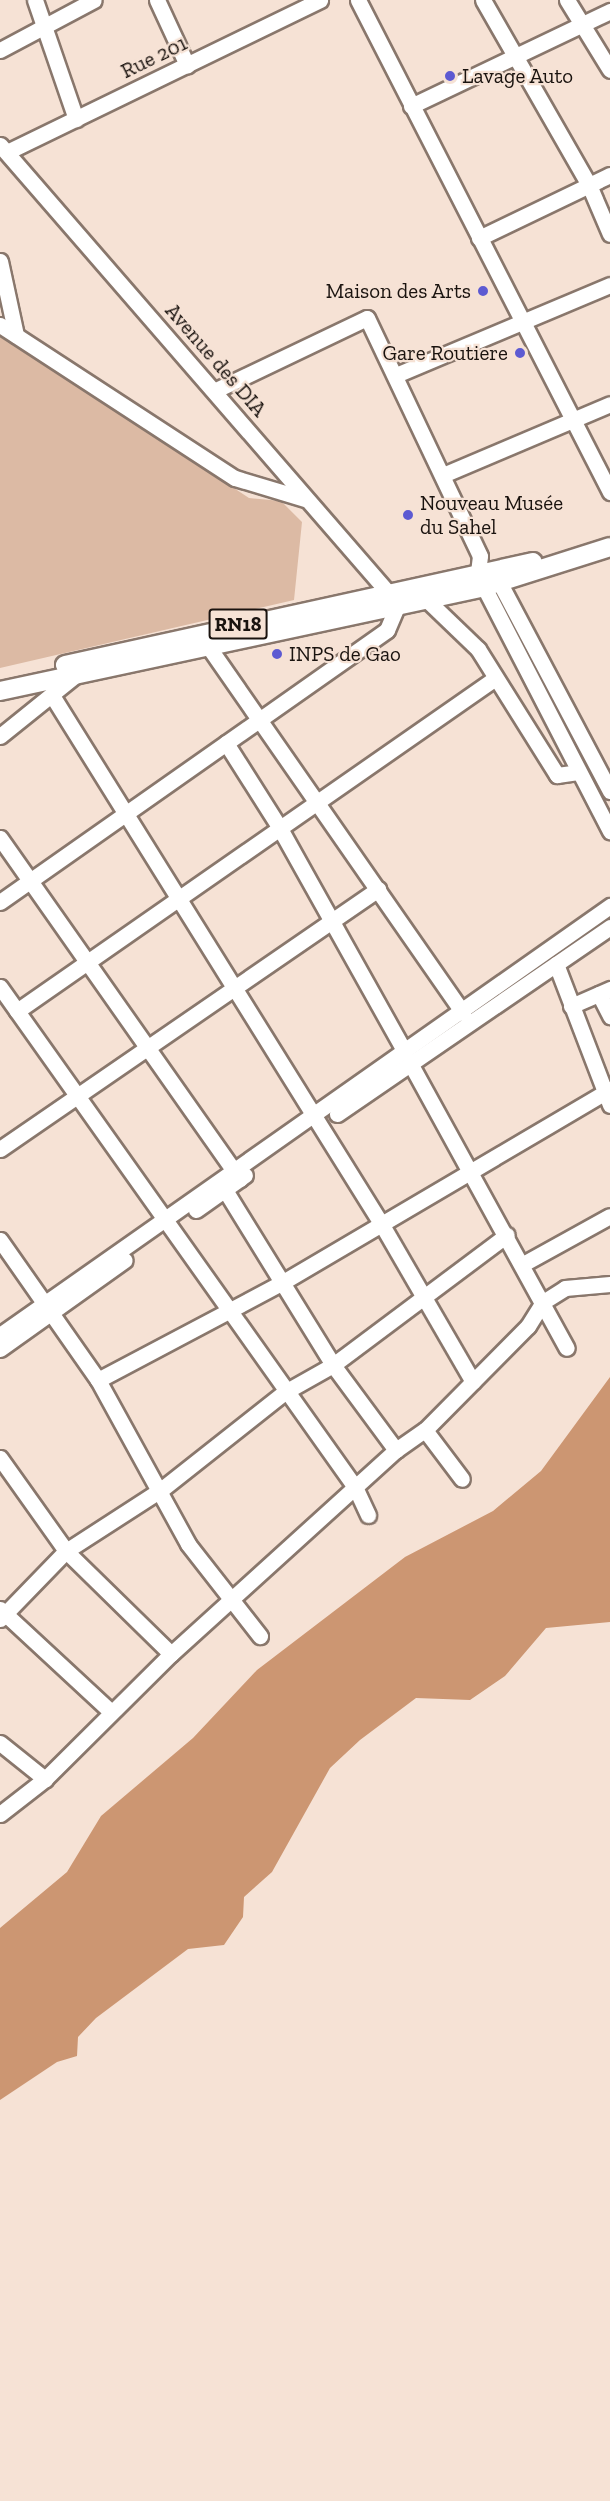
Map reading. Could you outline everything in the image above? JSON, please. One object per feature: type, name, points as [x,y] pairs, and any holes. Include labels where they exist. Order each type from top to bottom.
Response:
[{"type":"main road","name":"RN18","points":[[0,691],[228,642],[487,573],[605,548]]},
{"type":"main road","name":"RN18","points":[[0,683],[395,597],[426,599],[487,573]]},
{"type":"street","points":[[35,0],[76,119]]},
{"type":"street","points":[[0,51],[94,0]]},
{"type":"street","points":[[157,0],[187,65]]},
{"type":"street","name":"Rue 201","points":[[3,149],[76,119],[320,0]]},
{"type":"street","points":[[358,0],[522,325],[610,492]]},
{"type":"street","points":[[483,0],[589,185],[610,234]]},
{"type":"street","points":[[567,0],[610,70]]},
{"type":"street","points":[[411,106],[610,11]]},
{"type":"street","name":"Avenue des DIA","points":[[3,149],[216,390],[305,499],[395,597]]},
{"type":"street","points":[[479,238],[610,175]]},
{"type":"street","points":[[0,261],[16,335]]},
{"type":"street","points":[[396,375],[522,325],[610,285]]},
{"type":"street","points":[[216,390],[367,318],[443,475],[579,772],[610,831]]},
{"type":"street","points":[[0,325],[235,478],[305,499]]},
{"type":"street","points":[[443,475],[610,404]]},
{"type":"street","points":[[487,573],[610,792],[593,800]]},
{"type":"street","points":[[0,902],[387,630],[395,597]]},
{"type":"street","points":[[426,599],[465,634],[558,775],[579,772]]},
{"type":"street","points":[[208,646],[463,1013]]},
{"type":"street","points":[[0,736],[53,697],[76,675]]},
{"type":"street","points":[[17,1011],[177,900],[278,825],[317,802],[494,679]]},
{"type":"street","points":[[53,697],[230,987],[382,1225],[473,1382]]},
{"type":"street","points":[[225,743],[278,825],[507,1235],[567,1348]]},
{"type":"street","points":[[0,838],[237,1174]]},
{"type":"street","points":[[0,1149],[230,987],[378,889]]},
{"type":"street","points":[[408,1058],[463,1013],[610,906]]},
{"type":"street","points":[[0,1349],[49,1307],[237,1174],[408,1058],[610,927]]},
{"type":"street","points":[[98,1380],[283,1282],[471,1170],[608,1095],[556,964]]},
{"type":"street","points":[[0,987],[76,1096],[169,1222],[226,1313],[355,1487],[368,1515]]},
{"type":"street","points":[[571,1006],[605,992],[610,1016]]},
{"type":"street","points":[[169,1222],[225,1190],[237,1174]]},
{"type":"street","points":[[225,1190],[333,1365],[396,1450]]},
{"type":"street","points":[[523,1264],[610,1216]]},
{"type":"street","points":[[110,1711],[2,1614],[66,1551],[162,1489],[285,1392],[333,1365],[507,1235]]},
{"type":"street","points":[[0,1240],[98,1380],[162,1489],[188,1544],[234,1599],[261,1636]]},
{"type":"street","points":[[0,1814],[45,1779],[110,1711],[355,1487],[396,1450],[425,1430],[528,1326],[543,1302],[565,1288],[610,1284]]},
{"type":"street","points":[[0,1335],[49,1307]]},
{"type":"street","points":[[425,1430],[462,1479]]},
{"type":"street","points":[[0,1458],[66,1551],[171,1654]]},
{"type":"street","points":[[0,1743],[45,1779]]},
{"type":"shaded area","points":[[0,334],[249,498],[281,501],[302,522],[294,600],[0,668]]},
{"type":"shaded area","points":[[610,1377],[610,1622],[546,1628],[505,1676],[470,1700],[416,1698],[360,1740],[330,1768],[272,1872],[244,1897],[243,1917],[224,1945],[188,1949],[96,2018],[78,2037],[77,2056],[57,2062],[0,2100],[0,1928],[67,1872],[101,1816],[193,1738],[257,1670],[405,1557],[493,1511],[541,1471]]},
{"type":"place","name":"Lavage Auto","points":[[450,76]]},
{"type":"place","name":"Maison des Arts","points":[[483,291]]},
{"type":"place","name":"Gare Routiere","points":[[520,353]]},
{"type":"place","name":"Nouveau Musée du Sahel","points":[[408,515]]},
{"type":"place","name":"INPS de Gao","points":[[277,654]]}]
